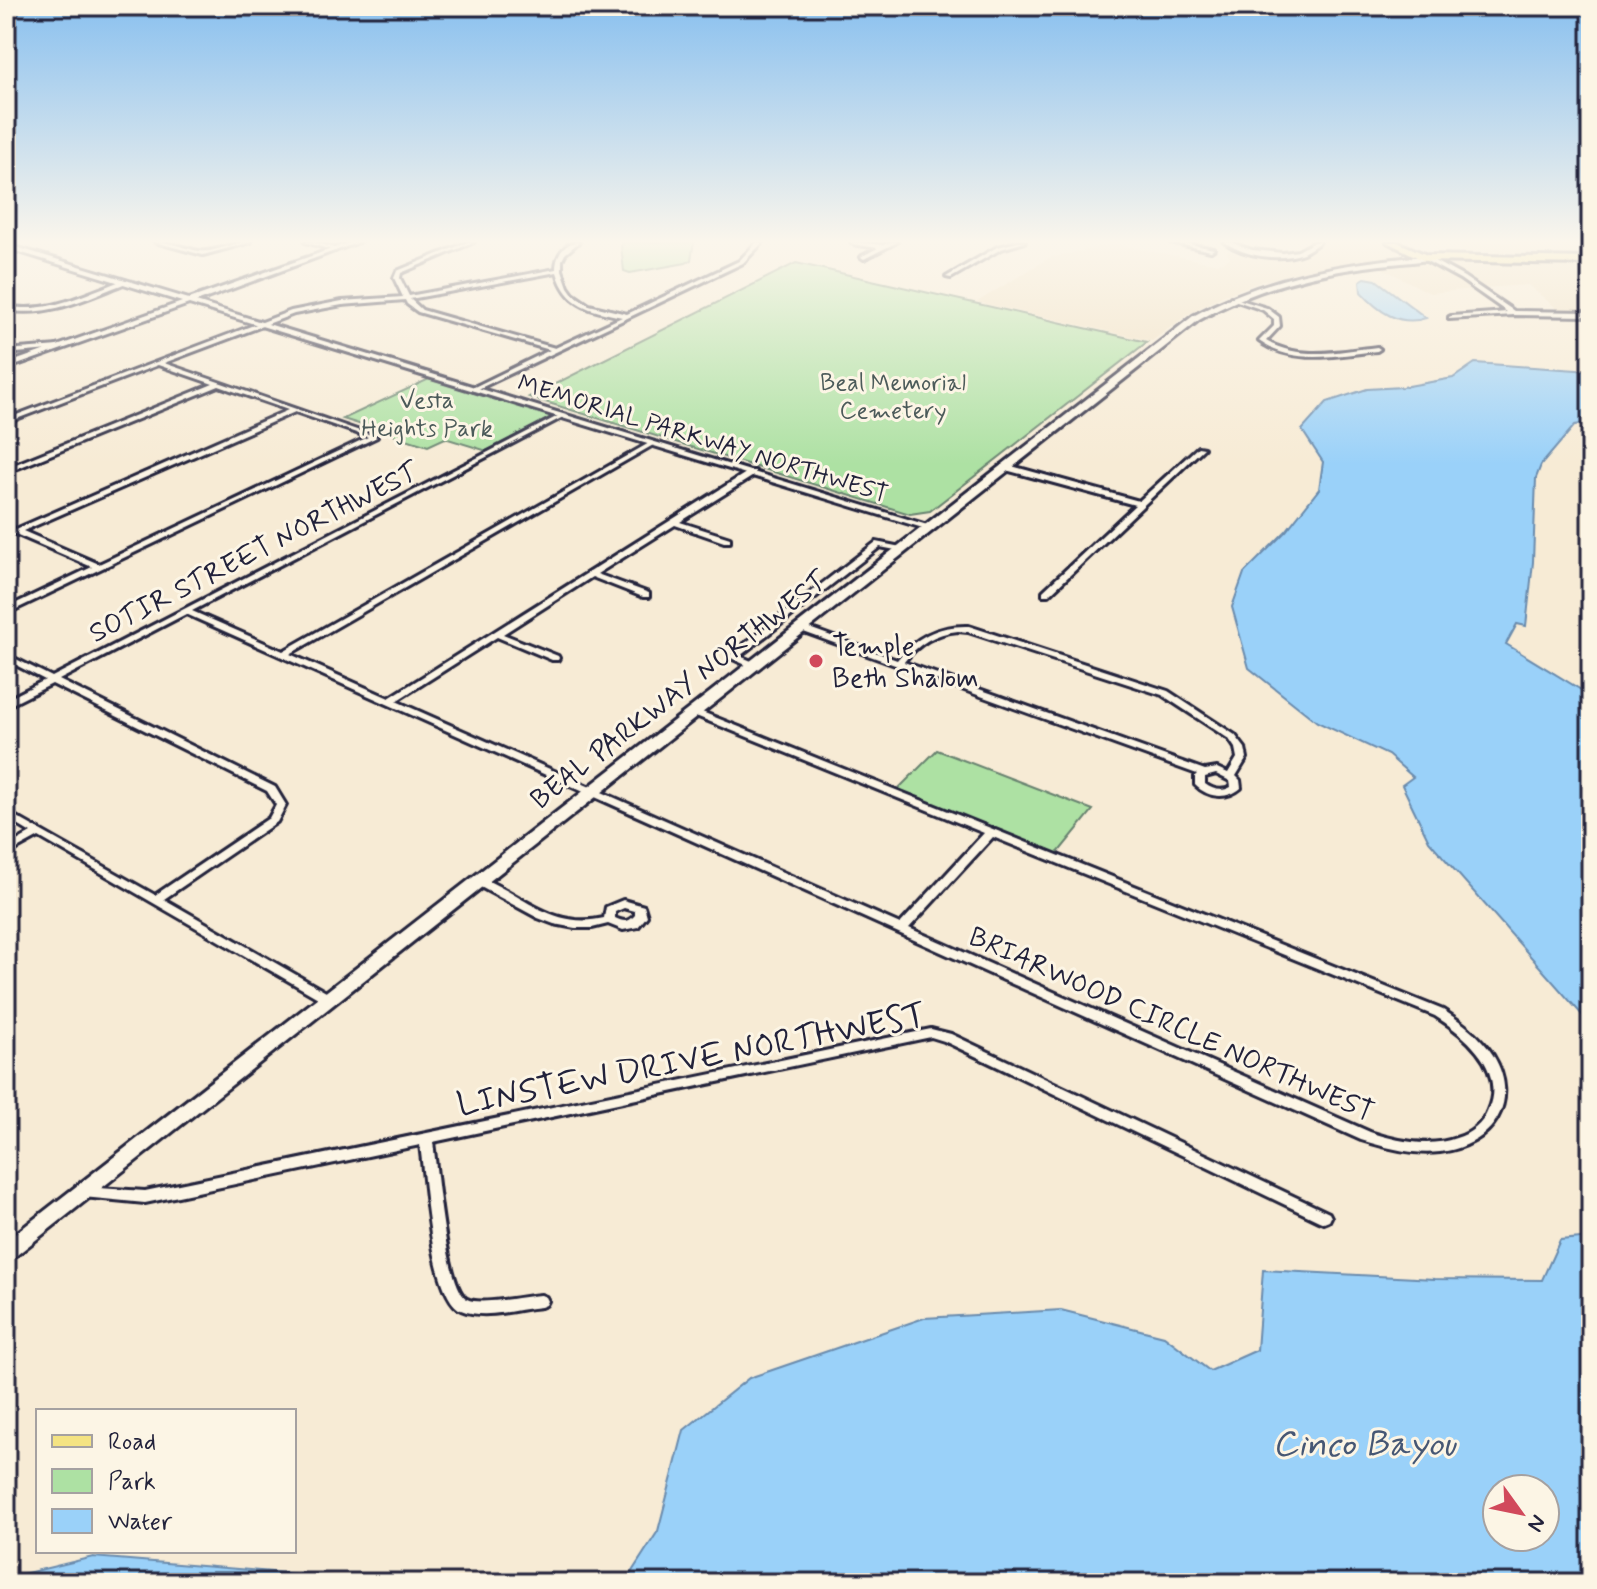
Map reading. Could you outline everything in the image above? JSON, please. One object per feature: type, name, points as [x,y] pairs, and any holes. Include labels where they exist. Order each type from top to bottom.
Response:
[{"type":"main road","name":"BEAL PARKWAY NORTHWEST","points":[[6,1252],[1199,316]]},
{"type":"street","points":[[6,367],[147,316]]},
{"type":"street","name":"MEMORIAL PARKWAY NORTHWEST","points":[[233,316],[929,527]]},
{"type":"street","points":[[6,421],[285,316]]},
{"type":"street","points":[[433,316],[556,350]]},
{"type":"street","points":[[474,389],[627,316]]},
{"type":"street","points":[[1275,316],[1277,326],[1262,341],[1273,347],[1315,355],[1377,349]]},
{"type":"street","points":[[1451,318],[1474,316]]},
{"type":"street","points":[[6,352],[58,348]]},
{"type":"street","points":[[6,611],[374,437],[157,363]]},
{"type":"street","points":[[6,471],[219,384]]},
{"type":"street","points":[[17,531],[294,410]]},
{"type":"street","name":"SOTIR STREET NORTHWEST","points":[[6,704],[562,416]]},
{"type":"street","points":[[284,654],[653,443]]},
{"type":"street","points":[[1046,593],[1200,448]]},
{"type":"street","points":[[1005,467],[1141,504]]},
{"type":"street","points":[[390,701],[752,473]]},
{"type":"street","points":[[674,522],[727,540]]},
{"type":"street","points":[[6,527],[99,567]]},
{"type":"street","points":[[753,665],[734,656],[879,544],[901,549]]},
{"type":"street","points":[[590,574],[646,595]]},
{"type":"street","name":"BRIARWOOD CIRCLE NORTHWEST","points":[[186,611],[1348,1129],[1389,1143],[1423,1147],[1457,1143],[1487,1126],[1498,1106],[1498,1079],[1489,1057],[1463,1029],[1439,1013],[694,712]]},
{"type":"street","points":[[900,662],[923,639],[949,624],[996,635],[1179,700],[1232,737],[1240,748],[1241,764],[1231,776]]},
{"type":"street","points":[[801,628],[1204,773],[1217,771],[1231,776],[1237,784],[1236,788],[1219,794],[1200,785],[1200,776],[1204,773]]},
{"type":"street","points":[[496,634],[555,658]]},
{"type":"street","points":[[6,657],[271,789],[278,796],[281,805],[273,820],[155,900]]},
{"type":"street","points":[[6,814],[329,999]]},
{"type":"street","points":[[902,929],[992,831]]},
{"type":"street","points":[[6,852],[39,833]]},
{"type":"street","points":[[479,881],[569,926],[609,920]]},
{"type":"street","name":"LINSTEW DRIVE NORTHWEST","points":[[83,1192],[145,1197],[938,1033],[1324,1217]]},
{"type":"street","points":[[426,1139],[442,1258],[453,1297],[461,1304],[477,1306],[541,1301]]},
{"type":"shaded area","points":[[1041,316],[1185,316],[1152,341]]},
{"type":"green space","name":"Beal Memorial Cemetery","points":[[690,316],[1032,316],[1147,342],[930,511],[910,514],[529,397]]},
{"type":"green space","name":"Vesta Heights Park","points":[[429,379],[553,416],[487,451],[445,438],[428,446],[343,419]]},
{"type":"green space","points":[[937,750],[1093,810],[1057,854],[897,790]]},
{"type":"water","points":[[1390,316],[1426,318],[1416,320]]},
{"type":"water","points":[[1475,363],[1591,371],[1591,422],[1575,425],[1541,465],[1536,478],[1533,562],[1526,626],[1517,624],[1506,644],[1591,696],[1591,1025],[1429,841],[1402,785],[1413,777],[1388,755],[1317,722],[1249,668],[1232,607],[1244,573],[1286,531],[1319,489],[1323,462],[1302,430],[1327,402],[1367,389],[1403,387],[1453,378]]},
{"type":"water","name":"Cinco Bayou","points":[[1591,1237],[1591,1583],[615,1583],[629,1576],[658,1531],[684,1430],[749,1378],[924,1318],[1061,1310],[1164,1336],[1210,1371],[1257,1350],[1263,1270],[1435,1279],[1542,1280],[1560,1240]]},
{"type":"water","points":[[93,1557],[405,1583],[6,1583],[6,1578]]},
{"type":"place","name":"Temple Beth Shalom","points":[[816,661]]}]
